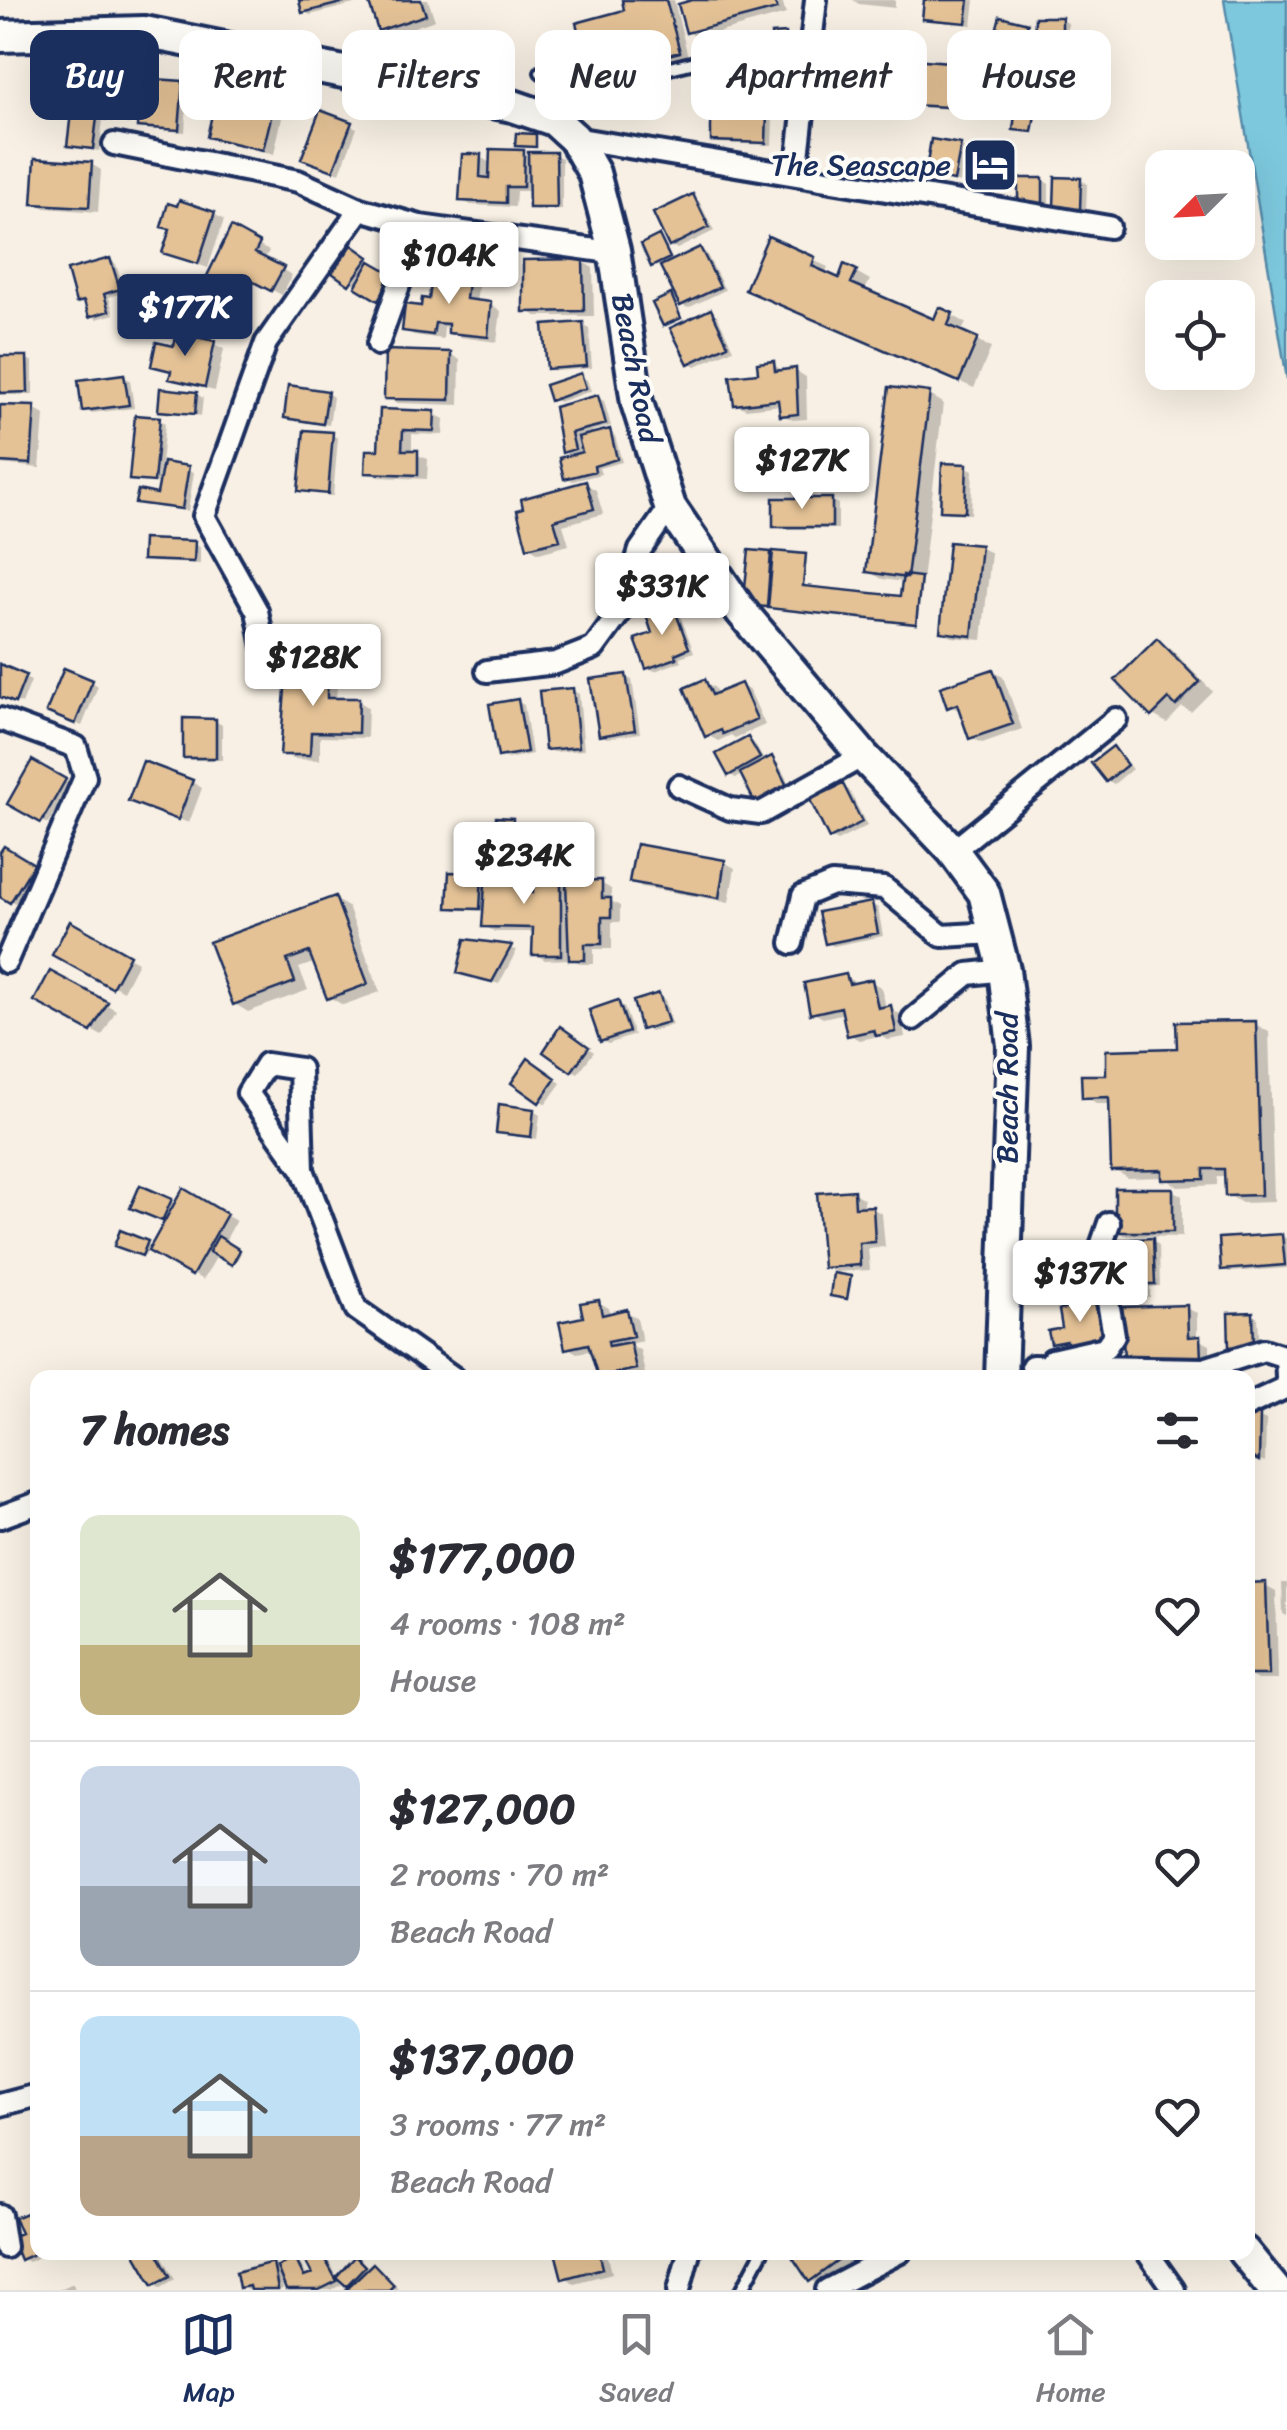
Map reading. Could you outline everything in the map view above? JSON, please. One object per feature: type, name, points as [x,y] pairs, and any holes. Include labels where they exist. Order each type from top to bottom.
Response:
[{"type":"main road","points":[[0,36],[144,32],[513,106],[564,129]]},
{"type":"main road","name":"Beach Road","points":[[564,129],[594,174],[614,250],[636,403],[670,507],[741,611],[863,756],[953,851],[984,893],[1004,970],[1012,1046],[1001,1370]]},
{"type":"main road","points":[[1251,2260],[1275,2290]]},
{"type":"street","points":[[796,174],[816,0]]},
{"type":"street","points":[[564,129],[796,174],[1109,227]]},
{"type":"street","points":[[114,144],[298,181],[360,209],[420,226],[614,250]]},
{"type":"street","points":[[264,647],[258,611],[204,516],[266,343],[360,209]]},
{"type":"street","points":[[378,344],[420,226]]},
{"type":"street","points":[[487,671],[556,663],[594,648],[620,611],[640,550],[670,507]]},
{"type":"street","points":[[0,719],[76,746],[85,777],[6,962]]},
{"type":"street","points":[[953,851],[1116,719]]},
{"type":"street","points":[[679,786],[730,810],[761,813],[863,756]]},
{"type":"street","points":[[792,942],[803,896],[832,884],[884,888],[942,936],[995,934]]},
{"type":"street","points":[[914,1019],[968,974],[1004,970]]},
{"type":"street","points":[[302,1170],[300,1070],[266,1064],[248,1093],[302,1170],[356,1309],[443,1370]]},
{"type":"street","points":[[1011,1370],[1104,1348],[1114,1335],[1099,1252],[1109,1223]]},
{"type":"street","points":[[1032,1366],[1204,1369],[1264,1350],[1286,1356],[1287,1377]]},
{"type":"street","points":[[1255,1402],[1287,1388]]},
{"type":"street","points":[[0,1517],[30,1507]]},
{"type":"street","points":[[0,2105],[30,2096]]},
{"type":"street","points":[[0,2216],[5,2247]]},
{"type":"street","points":[[679,2290],[687,2260]]},
{"type":"street","points":[[827,2290],[885,2260]]},
{"type":"street","points":[[1153,2260],[1174,2290]]},
{"type":"lane","points":[[564,129],[566,120]]},
{"type":"lane","points":[[742,2290],[758,2260]]},
{"type":"water","points":[[1224,0],[1287,0],[1287,379],[1255,186],[1255,150],[1249,150]]},
{"type":"building","points":[[299,0],[353,0],[302,13]]},
{"type":"building","points":[[368,0],[421,0],[426,15],[378,30]]},
{"type":"building","points":[[622,0],[666,0],[680,52],[671,54],[671,30],[578,30],[576,23],[624,10]]},
{"type":"building","points":[[692,0],[774,0],[777,9],[686,33],[678,4]]},
{"type":"building","points":[[924,0],[969,0],[966,23],[922,19]]},
{"type":"building","points":[[1000,16],[1028,23],[1026,30],[996,30]]},
{"type":"building","points":[[1035,17],[1062,17],[1062,30],[1035,30]]},
{"type":"building","points":[[927,60],[947,62],[947,107],[927,106]]},
{"type":"building","points":[[159,79],[179,81],[179,130],[137,127],[137,120],[159,120]]},
{"type":"building","points":[[322,111],[352,122],[333,171],[301,159],[316,120],[322,120]]},
{"type":"building","points":[[70,120],[97,120],[93,149],[67,146]]},
{"type":"building","points":[[211,120],[270,120],[263,150],[207,137]]},
{"type":"building","points":[[711,120],[767,120],[766,143],[711,141]]},
{"type":"building","points":[[1014,120],[1034,120],[1032,132],[1013,130]]},
{"type":"building","points":[[516,133],[536,134],[536,147],[515,146]]},
{"type":"building","points":[[931,139],[961,144],[954,181],[925,176]]},
{"type":"building","points":[[977,147],[1004,148],[1002,182],[975,181]]},
{"type":"building","points":[[490,149],[524,150],[523,187],[506,187],[506,203],[459,201],[462,154],[481,154],[480,177],[489,178]]},
{"type":"building","points":[[528,152],[556,152],[557,208],[529,208]]},
{"type":"building","points":[[35,158],[92,162],[89,207],[32,204]]},
{"type":"building","points":[[1055,177],[1081,178],[1080,210],[1054,208]]},
{"type":"building","points":[[1018,178],[1043,178],[1043,203],[1018,203]]},
{"type":"building","points":[[693,194],[709,227],[669,247],[653,213]]},
{"type":"building","points":[[179,200],[215,212],[198,264],[162,253],[170,229],[161,227],[168,203],[177,206]]},
{"type":"building","points":[[231,227],[260,243],[255,253],[284,267],[271,291],[242,276],[235,290],[207,276]]},
{"type":"building","points":[[659,235],[670,258],[651,267],[641,244]]},
{"type":"building","points":[[768,236],[815,257],[812,266],[839,278],[844,264],[857,270],[851,283],[934,319],[939,307],[953,313],[948,325],[978,338],[959,382],[745,290]]},
{"type":"building","points":[[352,245],[369,257],[349,285],[332,273]]},
{"type":"building","points":[[700,247],[720,287],[680,306],[660,266]]},
{"type":"building","points":[[110,258],[120,289],[104,294],[109,311],[89,317],[84,301],[76,303],[67,270]]},
{"type":"building","points":[[583,259],[584,311],[523,312],[523,260]]},
{"type":"building","points":[[370,261],[393,274],[378,301],[355,287]]},
{"type":"building","points":[[433,267],[469,272],[466,299],[491,302],[488,337],[448,333],[448,324],[435,323],[433,335],[402,331],[405,304],[421,306],[422,298],[429,299]]},
{"type":"building","points":[[671,294],[681,318],[663,326],[652,303]]},
{"type":"building","points":[[711,309],[728,345],[688,364],[670,328]]},
{"type":"building","points":[[583,322],[587,366],[547,369],[543,325]]},
{"type":"building","points":[[177,333],[215,341],[205,387],[169,379],[171,371],[151,366],[156,342],[174,346]]},
{"type":"building","points":[[385,350],[451,352],[450,400],[384,399]]},
{"type":"building","points":[[0,356],[27,356],[28,392],[0,393]]},
{"type":"building","points":[[774,361],[775,371],[796,368],[798,414],[780,416],[778,400],[734,405],[730,376],[758,373],[757,363]]},
{"type":"building","points":[[581,373],[586,388],[550,401],[545,385]]},
{"type":"building","points":[[124,374],[129,405],[82,411],[78,380]]},
{"type":"building","points":[[288,385],[328,391],[323,424],[284,418]]},
{"type":"building","points":[[889,387],[930,392],[907,578],[866,572]]},
{"type":"building","points":[[160,388],[197,392],[195,414],[158,411]]},
{"type":"building","points":[[598,395],[606,424],[571,433],[575,449],[562,453],[554,407]]},
{"type":"building","points":[[0,405],[35,406],[31,464],[0,462]]},
{"type":"building","points":[[380,409],[435,411],[434,431],[403,430],[402,450],[418,450],[418,475],[365,473],[366,450],[378,450]]},
{"type":"building","points":[[135,415],[160,417],[154,482],[129,480]]},
{"type":"building","points":[[610,429],[617,459],[594,466],[595,471],[564,479],[559,458],[582,452],[578,437]]},
{"type":"building","points":[[304,430],[333,432],[328,494],[298,491]]},
{"type":"building","points":[[163,462],[189,466],[182,509],[135,503],[138,490],[157,494]]},
{"type":"building","points":[[942,463],[967,464],[965,512],[940,511]]},
{"type":"building","points":[[586,481],[594,509],[554,520],[560,540],[527,548],[517,510],[523,508],[521,499]]},
{"type":"building","points":[[773,498],[832,498],[832,527],[773,527]]},
{"type":"building","points":[[143,539],[195,541],[194,562],[142,560]]},
{"type":"building","points":[[949,542],[981,545],[972,636],[940,632]]},
{"type":"building","points":[[749,550],[771,552],[767,607],[743,605]]},
{"type":"building","points":[[773,551],[806,554],[803,586],[900,596],[903,575],[921,577],[916,624],[768,608]]},
{"type":"building","points":[[673,605],[689,648],[675,654],[677,658],[646,669],[635,639],[652,633],[646,615]]},
{"type":"building","points":[[1157,638],[1200,682],[1176,706],[1169,699],[1151,717],[1115,680]]},
{"type":"building","points":[[296,657],[320,658],[320,678],[327,678],[327,698],[359,698],[358,733],[311,732],[310,755],[280,755],[286,676],[295,677]]},
{"type":"building","points":[[0,664],[26,675],[15,703],[0,697]]},
{"type":"building","points":[[64,668],[93,680],[75,724],[46,712]]},
{"type":"building","points":[[993,669],[1013,724],[969,739],[957,704],[947,708],[940,687]]},
{"type":"building","points":[[626,674],[635,730],[599,736],[590,679]]},
{"type":"building","points":[[705,679],[712,695],[741,683],[757,719],[723,734],[721,730],[705,737],[684,688]]},
{"type":"building","points":[[573,688],[579,747],[545,750],[539,691]]},
{"type":"building","points":[[518,699],[527,752],[498,757],[489,704]]},
{"type":"building","points":[[183,718],[216,719],[216,758],[183,758]]},
{"type":"building","points":[[748,737],[760,758],[728,776],[716,754]]},
{"type":"building","points":[[1113,746],[1127,765],[1106,782],[1091,763]]},
{"type":"building","points":[[772,756],[788,788],[756,805],[740,773]]},
{"type":"building","points":[[32,760],[66,779],[41,823],[7,804]]},
{"type":"building","points":[[143,761],[193,780],[178,820],[128,801]]},
{"type":"building","points":[[843,784],[862,822],[829,839],[810,800]]},
{"type":"building","points":[[496,817],[513,818],[512,842],[495,841]]},
{"type":"building","points":[[636,844],[725,860],[719,898],[629,882]]},
{"type":"building","points":[[4,846],[34,864],[10,903],[0,897],[0,852]]},
{"type":"building","points":[[501,860],[522,860],[522,893],[533,893],[533,880],[561,880],[561,955],[532,955],[533,928],[482,927],[486,870],[501,870]]},
{"type":"building","points":[[449,872],[482,873],[480,909],[447,908]]},
{"type":"building","points":[[602,880],[602,898],[611,898],[611,917],[602,917],[602,944],[585,944],[585,960],[569,960],[566,881]]},
{"type":"building","points":[[335,896],[368,984],[327,999],[309,952],[287,960],[295,982],[233,1005],[209,942]]},
{"type":"building","points":[[872,902],[878,933],[825,944],[818,912]]},
{"type":"building","points":[[70,921],[130,955],[112,988],[52,955]]},
{"type":"building","points":[[465,939],[512,945],[492,982],[457,973]]},
{"type":"building","points":[[50,971],[108,1002],[91,1032],[34,1001]]},
{"type":"building","points":[[846,974],[849,984],[872,979],[878,1008],[891,1005],[896,1032],[876,1036],[874,1030],[847,1036],[841,1007],[810,1014],[804,983]]},
{"type":"building","points":[[659,993],[668,1022],[641,1030],[633,1001]]},
{"type":"building","points":[[618,1000],[629,1032],[600,1042],[589,1010]]},
{"type":"building","points":[[1256,1021],[1261,1195],[1225,1196],[1224,1169],[1204,1169],[1204,1179],[1162,1180],[1162,1170],[1111,1171],[1109,1097],[1082,1098],[1081,1075],[1106,1075],[1106,1050],[1177,1048],[1176,1022]]},
{"type":"building","points":[[560,1026],[589,1047],[571,1072],[543,1052]]},
{"type":"building","points":[[528,1058],[556,1078],[539,1103],[511,1083]]},
{"type":"building","points":[[499,1104],[534,1109],[531,1137],[496,1133]]},
{"type":"building","points":[[140,1185],[172,1199],[162,1221],[130,1208]]},
{"type":"building","points":[[183,1188],[227,1214],[192,1276],[148,1251]]},
{"type":"building","points":[[1115,1188],[1173,1188],[1173,1232],[1115,1232]]},
{"type":"building","points":[[854,1190],[855,1207],[873,1206],[875,1242],[859,1243],[860,1265],[823,1268],[817,1193]]},
{"type":"building","points":[[120,1230],[148,1241],[142,1256],[114,1246]]},
{"type":"building","points":[[1282,1234],[1285,1265],[1221,1270],[1219,1238]]},
{"type":"building","points":[[218,1236],[240,1250],[232,1265],[209,1252]]},
{"type":"building","points":[[1153,1238],[1155,1284],[1145,1284],[1145,1296],[1125,1296],[1124,1286],[1115,1286],[1114,1240]]},
{"type":"building","points":[[833,1273],[851,1276],[847,1299],[830,1296]]},
{"type":"building","points":[[599,1300],[602,1315],[627,1309],[633,1336],[608,1341],[609,1346],[630,1342],[636,1369],[596,1370],[588,1344],[565,1349],[559,1322],[583,1317],[580,1303]]},
{"type":"building","points":[[1101,1302],[1108,1337],[1068,1345],[1067,1341],[1051,1344],[1048,1331],[1062,1328],[1059,1310]]},
{"type":"building","points":[[1187,1305],[1188,1337],[1200,1336],[1201,1359],[1124,1361],[1122,1307]]},
{"type":"building","points":[[1253,1312],[1254,1346],[1229,1347],[1228,1313]]},
{"type":"building","points":[[1255,1414],[1260,1414],[1259,1461],[1255,1459]]},
{"type":"building","points":[[1266,1582],[1269,1675],[1255,1675],[1255,1583]]},
{"type":"building","points":[[30,2211],[30,2256],[20,2260],[11,2237],[21,2233],[14,2218]]},
{"type":"building","points":[[138,2260],[161,2260],[170,2276],[153,2285]]},
{"type":"building","points":[[296,2260],[304,2277],[312,2274],[305,2260],[325,2260],[337,2281],[319,2290],[286,2290],[277,2267]]},
{"type":"building","points":[[351,2260],[359,2260],[365,2266],[346,2286],[336,2277]]},
{"type":"building","points":[[557,2260],[601,2260],[603,2268],[562,2279]]},
{"type":"building","points":[[794,2260],[839,2260],[809,2282]]},
{"type":"building","points":[[273,2262],[278,2290],[239,2288],[236,2272]]},
{"type":"building","points":[[373,2263],[394,2285],[389,2290],[345,2290]]},
{"type":"place","name":"The Seascape","points":[[990,165]]}]
